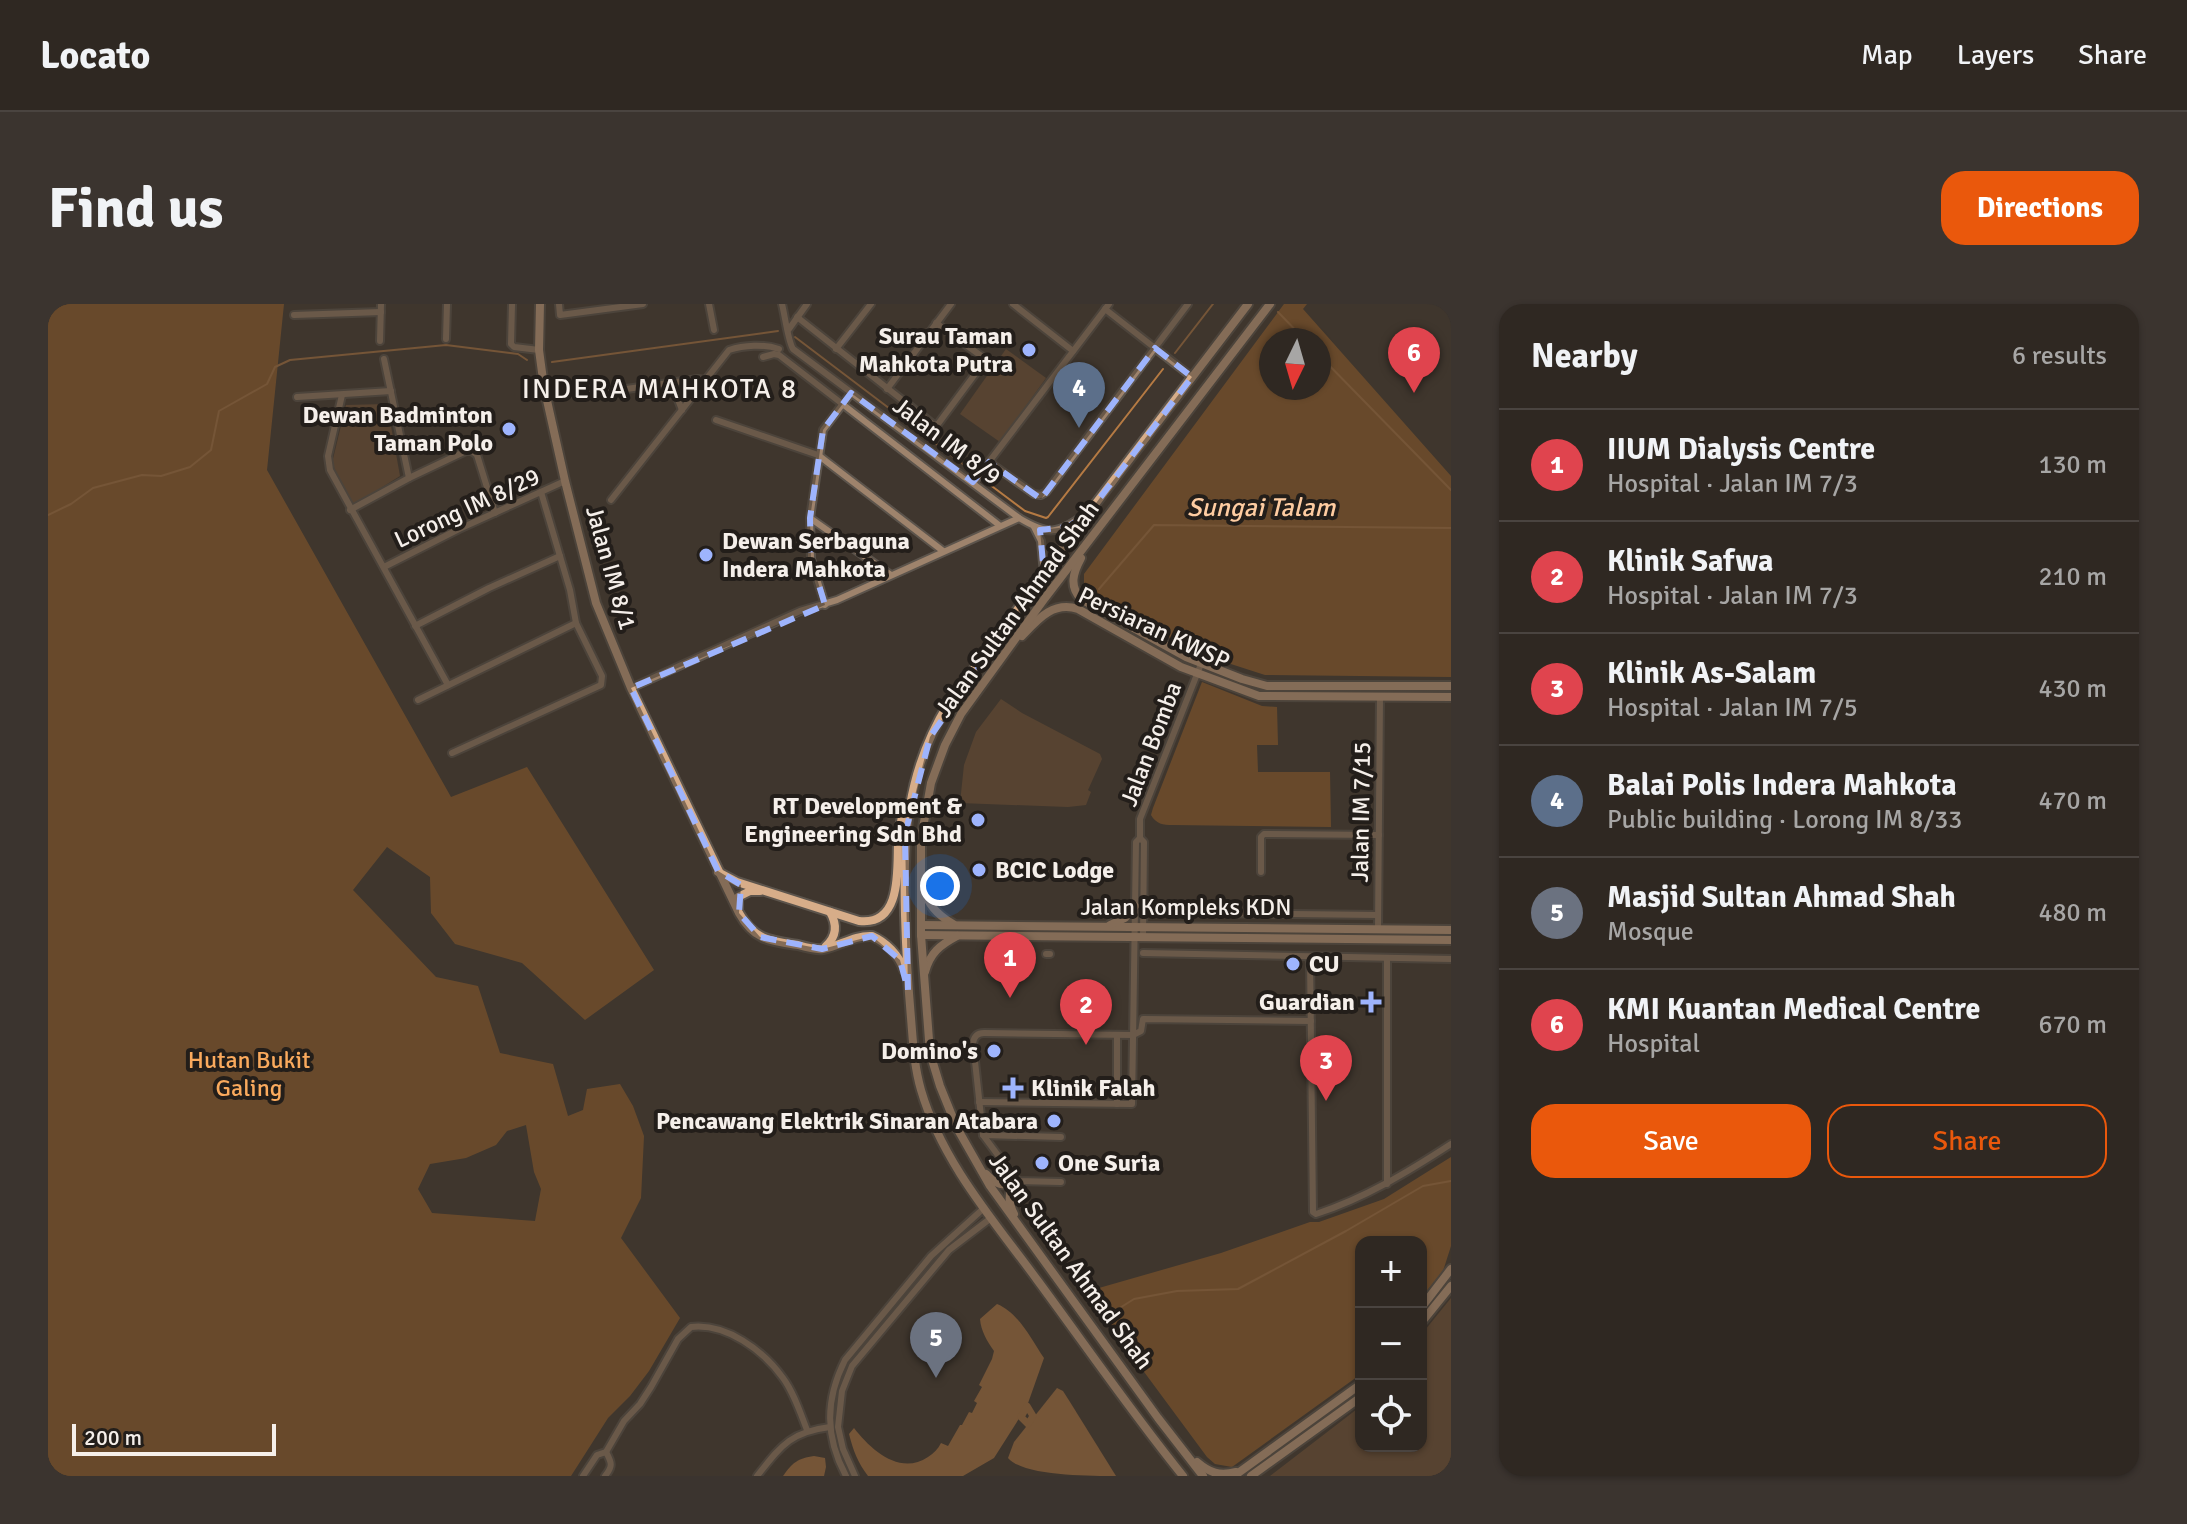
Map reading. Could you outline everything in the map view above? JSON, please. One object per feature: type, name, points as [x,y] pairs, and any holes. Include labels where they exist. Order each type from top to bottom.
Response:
[{"type":"street","points":[[446,339],[447,304]]},
{"type":"street","points":[[512,304],[511,344],[539,350]]},
{"type":"street","name":"Jalan IM 8/1","points":[[540,304],[539,350],[544,387],[596,603],[631,688],[739,913],[752,930],[767,940],[822,949],[867,936],[878,938],[900,960],[908,990]]},
{"type":"street","points":[[559,304],[560,315],[643,304]]},
{"type":"street","points":[[709,304],[714,330]]},
{"type":"street","points":[[763,357],[790,345],[782,304]]},
{"type":"street","points":[[789,329],[807,304]]},
{"type":"street","points":[[836,349],[871,304]]},
{"type":"street","points":[[887,389],[951,304]]},
{"type":"street","points":[[1013,304],[1073,351]]},
{"type":"street","points":[[1023,312],[1030,304]]},
{"type":"street","points":[[988,464],[1034,494],[1046,492],[1188,304]]},
{"type":"street","name":"Jalan Sultan Ahmad Shah","points":[[1181,1476],[991,1218],[951,1158],[925,1104],[914,1061],[903,858],[911,797],[922,756],[939,719],[1090,511],[1248,304]]},
{"type":"street","name":"Jalan Sultan Ahmad Shah","points":[[1203,1476],[990,1186],[945,1101],[932,1062],[919,878],[924,817],[931,783],[961,714],[1045,598],[1270,304]]},
{"type":"street","points":[[975,481],[1107,307],[1192,377]]},
{"type":"street","points":[[294,315],[381,308],[380,341]]},
{"type":"street","points":[[797,317],[934,425],[938,424],[984,362],[984,358],[936,323]]},
{"type":"street","name":"Jalan IM 8/9","points":[[790,345],[1034,527]]},
{"type":"street","points":[[611,500],[729,350],[773,347],[779,355],[999,525]]},
{"type":"street","points":[[384,359],[409,478]]},
{"type":"street","points":[[576,396],[705,380]]},
{"type":"street","points":[[664,384],[677,397],[682,410]]},
{"type":"street","points":[[297,397],[391,391]]},
{"type":"street","points":[[825,605],[811,559],[810,518],[823,430],[851,393]]},
{"type":"street","points":[[342,395],[328,462],[350,510],[448,685]]},
{"type":"street","points":[[716,420],[818,455],[943,551]]},
{"type":"street","points":[[350,510],[409,478],[472,451],[477,455],[495,513]]},
{"type":"street","name":"Lorong IM 8/29","points":[[384,567],[565,481]]},
{"type":"street","points":[[452,753],[601,685],[602,676],[576,623],[570,590],[541,492]]},
{"type":"street","points":[[1034,527],[1058,530],[1068,527],[1090,511]]},
{"type":"street","points":[[810,518],[891,575]]},
{"type":"street","points":[[631,688],[800,611],[825,605],[1019,518]]},
{"type":"street","points":[[1034,527],[1041,541],[1044,574]]},
{"type":"street","name":"Persiaran KWSP","points":[[1092,537],[1074,574],[1073,589],[1078,596],[1201,664],[1261,685],[1451,686]]},
{"type":"street","points":[[415,626],[560,556]]},
{"type":"street","points":[[1032,589],[1033,596],[1045,598]]},
{"type":"street","name":"Persiaran KWSP","points":[[1002,657],[1043,615],[1056,608],[1070,607],[1197,674],[1259,696],[1451,697]]},
{"type":"street","points":[[1013,615],[1023,615],[1024,626]]},
{"type":"street","points":[[418,700],[576,623]]},
{"type":"street","name":"Jalan Bomba","points":[[1117,1104],[1132,1104],[1139,927],[1136,843],[1140,838],[1140,819],[1201,664]]},
{"type":"street","points":[[1391,685],[1391,697]]},
{"type":"street","name":"Jalan IM 7/15","points":[[1378,929],[1380,697]]},
{"type":"street","points":[[718,871],[732,880],[859,921],[880,917],[895,895],[900,828],[905,804],[911,797]]},
{"type":"street","points":[[1261,872],[1261,837],[1264,834],[1379,835]]},
{"type":"street","points":[[919,878],[931,906],[941,917],[955,925]]},
{"type":"street","points":[[739,913],[738,897],[750,891],[766,891]]},
{"type":"street","points":[[1106,927],[1138,909],[1378,915]]},
{"type":"street","points":[[822,949],[829,944],[835,932],[829,911]]},
{"type":"street","name":"Jalan Kompleks KDN","points":[[921,930],[955,925],[1451,930]]},
{"type":"street","name":"Jalan Kompleks KDN","points":[[921,930],[958,936],[1451,940]]},
{"type":"street","points":[[924,978],[928,961],[937,948],[958,936]]},
{"type":"street","points":[[1143,953],[1451,959]]},
{"type":"street","points":[[1310,957],[1313,1212],[1316,1214],[1347,1204],[1387,1184],[1451,1144]]},
{"type":"street","points":[[1387,958],[1387,1184]]},
{"type":"street","points":[[1017,1181],[983,1135],[973,1043],[976,1036],[982,1033],[1133,1035],[1141,1031],[1143,1019],[1311,1021]]},
{"type":"street","points":[[979,1102],[1117,1104],[1117,1035]]},
{"type":"street","points":[[983,1135],[1061,1137]]},
{"type":"street","points":[[970,1153],[995,1183],[1061,1182]]},
{"type":"street","points":[[1017,1181],[1012,1189],[1010,1206],[1024,1233]]},
{"type":"street","points":[[846,1476],[835,1455],[834,1427],[842,1391],[852,1366],[946,1247],[984,1207]]},
{"type":"street","points":[[946,1247],[991,1218]]},
{"type":"street","points":[[1427,1300],[1451,1269]]},
{"type":"street","points":[[1427,1316],[1451,1286]]},
{"type":"street","points":[[583,1476],[597,1455],[606,1452],[624,1421],[651,1387],[678,1339],[691,1327],[711,1327],[740,1339],[771,1365],[789,1388],[807,1430]]},
{"type":"street","points":[[1185,1451],[1212,1473],[1237,1474],[1355,1388]]},
{"type":"street","points":[[1253,1475],[1355,1403]]},
{"type":"street","points":[[757,1476],[790,1439],[807,1430],[834,1427]]},
{"type":"street","points":[[834,1427],[855,1476]]},
{"type":"street","points":[[605,1476],[612,1463],[606,1452]]},
{"type":"highlighted area","points":[[1155,348],[1192,377],[1090,511],[1068,527],[1040,530],[1044,574],[930,737],[905,834],[908,990],[900,960],[872,936],[822,949],[760,937],[739,913],[741,885],[718,871],[631,688],[825,605],[811,559],[810,518],[823,430],[851,393],[973,482],[989,462],[1041,499]]},
{"type":"shaded area","points":[[1006,349],[1046,378],[1000,442],[960,414]]},
{"type":"shaded area","points":[[387,404],[400,476],[352,506],[332,463],[346,405]]},
{"type":"shaded area","points":[[1001,699],[1100,754],[1102,759],[1088,790],[1091,792],[1086,805],[960,803],[964,765],[976,732]]},
{"type":"shaded area","points":[[1451,1298],[1451,1476],[1270,1476],[1355,1411],[1355,1452],[1427,1452],[1427,1328]]},
{"type":"shaded area","points":[[997,1304],[1018,1320],[1044,1358],[1027,1406],[994,1458],[963,1476],[868,1476],[849,1434],[854,1428],[878,1452],[907,1464],[928,1457],[941,1443],[948,1446],[977,1403],[974,1401],[982,1387],[979,1385],[994,1351],[980,1319]]},
{"type":"shaded area","points":[[1057,1388],[1063,1391],[1116,1476],[1041,1472],[1008,1458],[1014,1442]]},
{"type":"shaded area","points":[[814,1456],[825,1458],[824,1476],[783,1476],[796,1462]]},
{"type":"green space","name":"Hutan Bukit Galing","points":[[48,304],[284,304],[267,470],[451,797],[527,767],[654,970],[585,1020],[522,963],[455,944],[431,913],[430,877],[387,847],[353,890],[436,977],[478,986],[500,1053],[553,1064],[568,1116],[583,1110],[587,1089],[620,1084],[633,1106],[644,1136],[641,1198],[621,1238],[680,1318],[649,1371],[608,1418],[571,1476],[48,1476]],"holes":[[[526,1125],[534,1172],[541,1189],[535,1221],[432,1213],[418,1189],[430,1164],[466,1158],[496,1145],[507,1131]]]},
{"type":"green space","points":[[1284,304],[1307,304],[1303,309],[1320,328],[1266,328]]},
{"type":"green space","points":[[1259,338],[1259,400],[1331,400],[1331,341],[1451,476],[1451,677],[1265,675],[1203,655],[1092,597],[1084,588],[1084,574]]},
{"type":"green space","points":[[1202,682],[1262,706],[1277,707],[1278,745],[1257,745],[1258,772],[1330,772],[1331,827],[1169,825],[1153,818],[1153,808]]},
{"type":"green space","points":[[1451,1157],[1451,1246],[1443,1271],[1427,1291],[1427,1236],[1355,1236],[1355,1378],[1232,1467],[1215,1464],[1085,1292],[1221,1253],[1384,1199]]},
{"type":"waterway","points":[[1175,353],[1213,304]]},
{"type":"waterway","points":[[1278,312],[1293,328]]},
{"type":"waterway","points":[[552,362],[778,331]]},
{"type":"waterway","points":[[795,337],[976,474]]},
{"type":"waterway","points":[[48,515],[71,504],[93,488],[142,475],[161,476],[190,467],[211,450],[219,411],[267,384],[275,367],[290,360],[446,345],[518,354],[527,360]]},
{"type":"waterway","points":[[1331,367],[1451,490]]},
{"type":"waterway","points":[[981,478],[1025,511],[1048,517],[1163,369]]},
{"type":"waterway","name":"Sungai Talam","points":[[1099,589],[1154,525],[1451,528]]},
{"type":"waterway","points":[[1107,1316],[1134,1299],[1177,1291],[1238,1289],[1423,1186],[1451,1181]]},
{"type":"waterway","points":[[1027,1406],[1033,1416],[1028,1424],[1021,1417],[1027,1406]]},
{"type":"place","name":"Surau Taman Mahkota Putra","points":[[1029,350]]},
{"type":"place","name":"KMI Kuantan Medical Centre","points":[[1414,393]]},
{"type":"place","name":"Balai Polis Indera Mahkota","points":[[1079,428]]},
{"type":"place","name":"Dewan Badminton Taman Polo","points":[[509,429]]},
{"type":"place","name":"Dewan Serbaguna Indera Mahkota","points":[[706,555]]},
{"type":"place","name":"RT Development & Engineering Sdn Bhd","points":[[978,820]]},
{"type":"place","name":"BCIC Lodge","points":[[979,870]]},
{"type":"place","name":"CU","points":[[1293,964]]},
{"type":"place","name":"IIUM Dialysis Centre","points":[[1010,998]]},
{"type":"place","name":"Guardian","points":[[1371,1002]]},
{"type":"place","name":"Klinik Safwa","points":[[1086,1045]]},
{"type":"place","name":"Domino's","points":[[994,1051]]},
{"type":"place","name":"Klinik Falah","points":[[1013,1088]]},
{"type":"place","name":"Klinik As-Salam","points":[[1326,1101]]},
{"type":"place","name":"Pencawang Elektrik Sinaran Atabara","points":[[1054,1121]]},
{"type":"place","name":"One Suria","points":[[1042,1163]]},
{"type":"place","name":"Masjid Sultan Ahmad Shah","points":[[936,1378]]},
{"type":"district","name":"INDERA MAHKOTA 8","points":[[660,389]]}]
